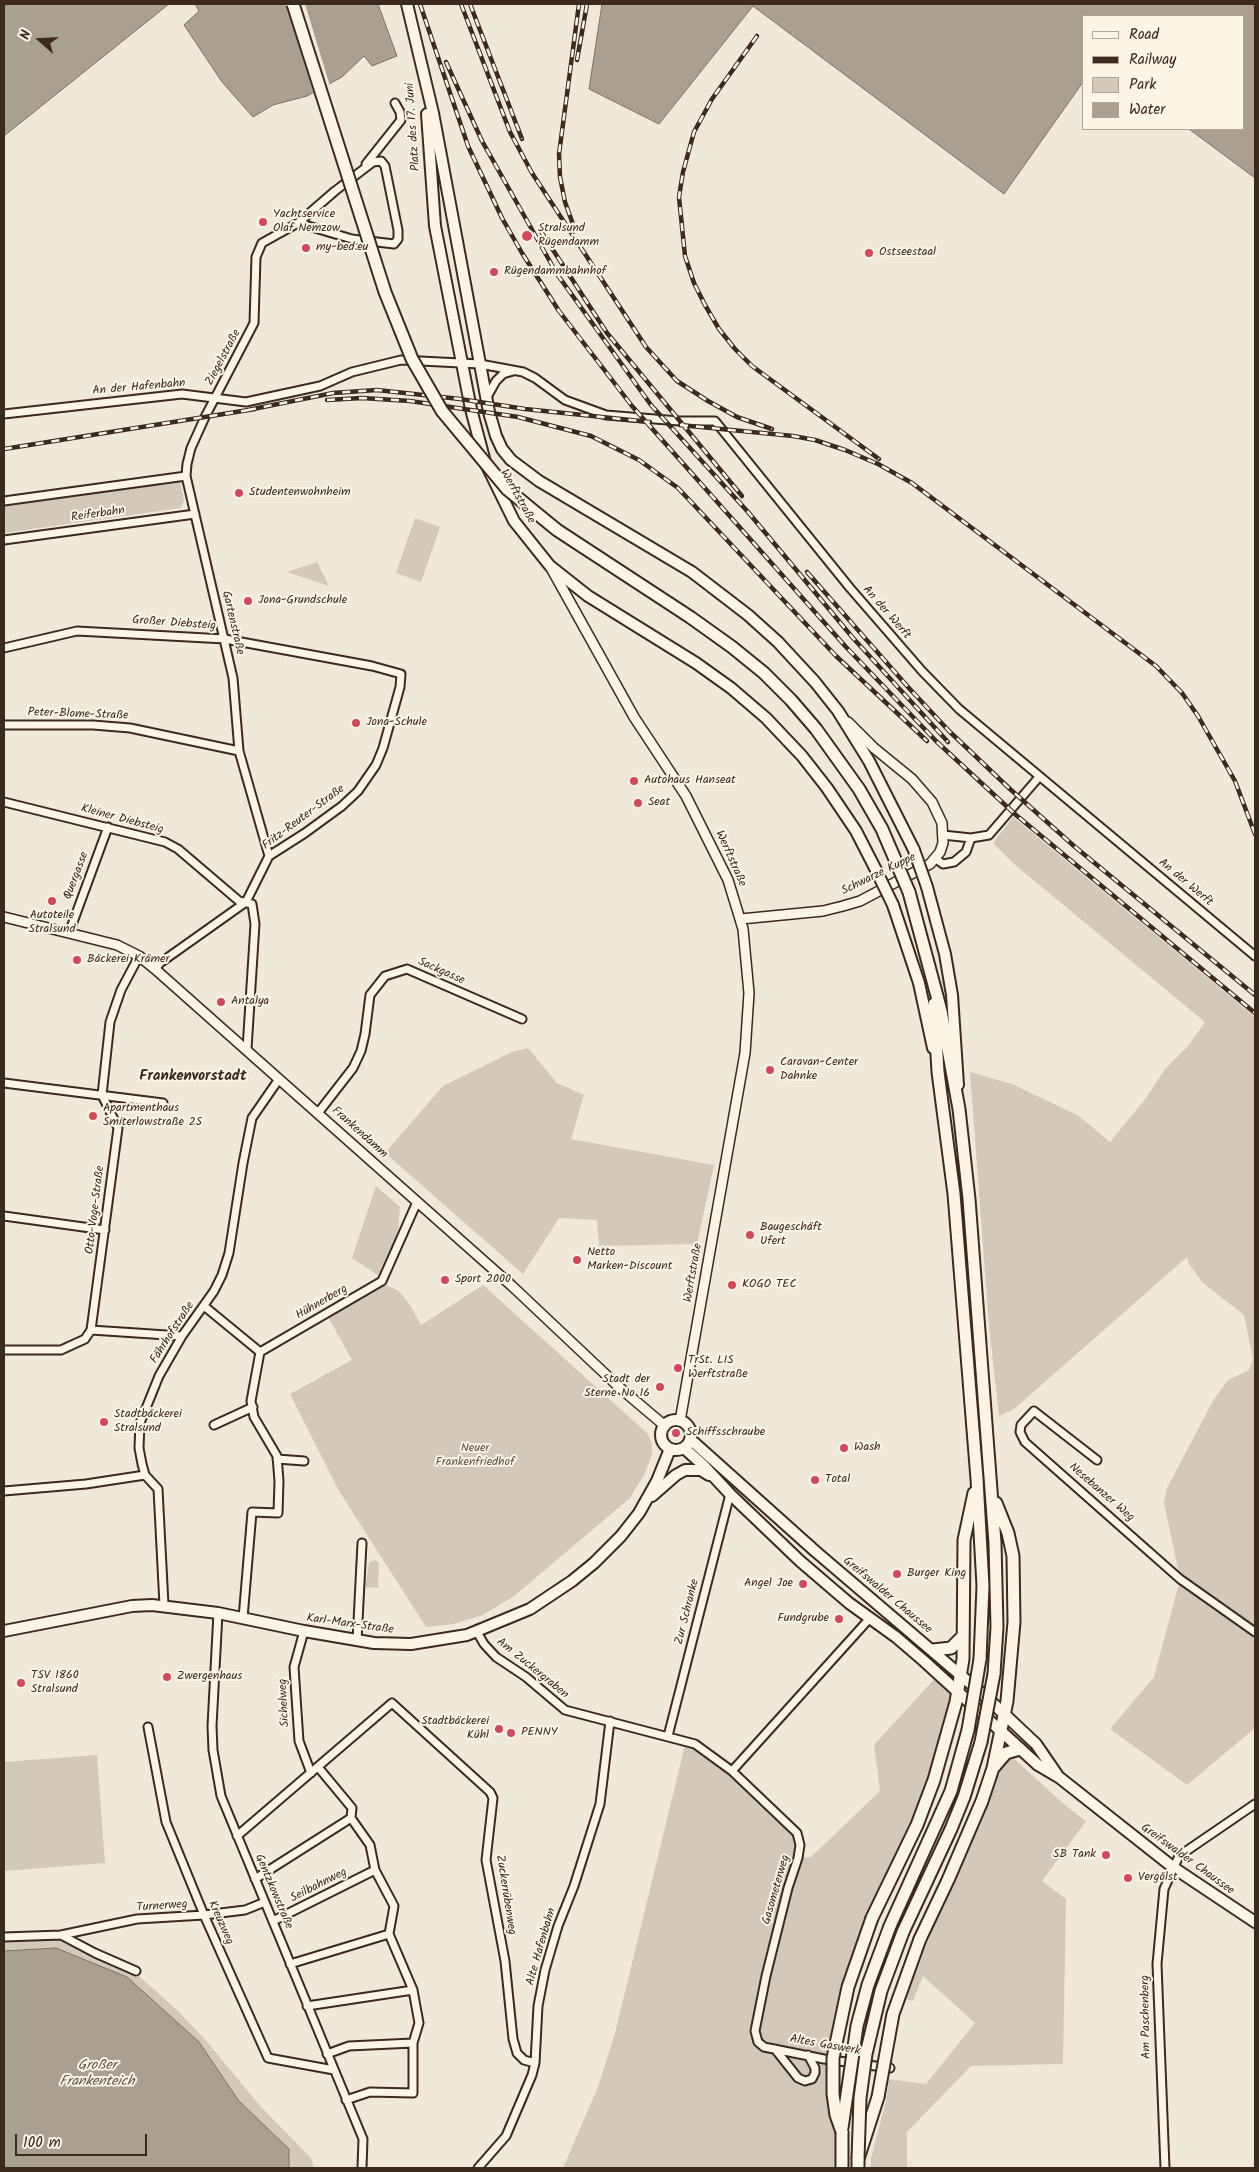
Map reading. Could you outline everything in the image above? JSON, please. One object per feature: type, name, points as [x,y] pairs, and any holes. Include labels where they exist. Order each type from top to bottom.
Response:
[{"type":"highway","points":[[293,4],[385,292],[412,359],[442,412],[507,489],[557,530],[690,617],[732,647],[764,673],[791,700],[821,736],[860,789],[882,829],[909,892],[928,958],[941,1011],[959,1109],[973,1243],[992,1496],[997,1598],[994,1674],[981,1742],[951,1829],[903,1932],[881,1991],[866,2054],[860,2098],[858,2164]]},
{"type":"highway","points":[[842,2168],[842,2132],[857,2026],[868,1985],[890,1926],[951,1791],[968,1730],[980,1659],[982,1586],[977,1479],[954,1194],[938,1072],[934,1006],[928,958]]},
{"type":"highway","points":[[842,2132],[836,2115],[833,2094],[833,2058],[848,1987],[872,1918],[917,1825],[934,1780],[948,1735],[958,1691],[961,1675],[963,1636],[964,1540],[977,1479]]},
{"type":"highway","points":[[858,2164],[878,2097],[893,2014],[920,1939],[970,1831],[992,1768],[1004,1714],[1010,1684],[1012,1651],[1013,1556],[1008,1533],[992,1496]]},
{"type":"highway","points":[[932,1650],[951,1648],[963,1636]]},
{"type":"highway","points":[[992,1768],[1006,1753],[1020,1749]]},
{"type":"main road","points":[[407,4],[422,68]]},
{"type":"main road","name":"Platz des 17. Juni","points":[[422,68],[429,138],[432,205],[462,363]]},
{"type":"main road","name":"Platz des 17. Juni","points":[[422,68],[433,113],[480,364]]},
{"type":"main road","name":"Werftstraße","points":[[462,363],[478,440],[493,483],[514,521],[550,566]]},
{"type":"main road","points":[[480,364],[496,436],[512,460],[539,481],[660,552],[720,593],[778,642],[815,682],[838,711],[869,761],[914,850],[927,887],[944,954],[952,996],[959,1109]]},
{"type":"main road","points":[[550,566],[602,606],[696,663],[737,692],[766,718],[802,756],[827,788],[856,831],[893,905],[919,983],[938,1072]]},
{"type":"main road","points":[[680,1421],[689,1428],[690,1439],[684,1448],[670,1449],[662,1439],[665,1426],[672,1422],[680,1421]]},
{"type":"main road","name":"Greifswalder Chaussee","points":[[690,1439],[815,1551],[1004,1714],[1036,1744],[1060,1778]]},
{"type":"main road","name":"Greifswalder Chaussee","points":[[684,1448],[800,1561],[849,1603],[896,1637],[1038,1765],[1060,1778],[1174,1868],[1255,1922]]},
{"type":"main road","name":"Karl-Marx-Straße","points":[[4,1631],[132,1606],[164,1605],[218,1612],[357,1641],[411,1644],[444,1640],[477,1632],[520,1614],[572,1581],[594,1563],[622,1536],[647,1500],[670,1449]]},
{"type":"main road","name":"Karl-Marx-Straße","points":[[647,1500],[676,1475],[685,1470],[701,1470],[713,1477]]},
{"type":"street","name":"Ziegelstraße","points":[[361,170],[401,120],[400,112],[394,103]]},
{"type":"street","name":"Ziegelstraße","points":[[215,398],[254,323],[255,270],[258,250],[262,243],[298,223],[373,162],[381,161],[385,166],[398,230],[398,239],[394,244],[352,239],[298,223]]},
{"type":"street","name":"An der Hafenbahn","points":[[4,414],[171,394],[246,402],[320,386],[352,372],[401,360],[480,364]]},
{"type":"street","name":"An der Werft","points":[[480,364],[523,372],[535,378],[565,400],[593,412],[679,421],[715,420],[850,588],[922,671],[959,709],[1255,956]]},
{"type":"street","points":[[487,400],[492,387],[503,374],[510,371],[523,372]]},
{"type":"street","name":"Gartenstraße","points":[[215,398],[191,448],[186,476],[225,639],[236,702],[239,750],[269,856]]},
{"type":"street","points":[[4,501],[186,476]]},
{"type":"street","name":"Reiferbahn","points":[[4,540],[195,514]]},
{"type":"street","name":"Werftstraße","points":[[550,566],[634,717],[686,796],[719,860],[741,919],[749,992],[745,1053],[680,1421]]},
{"type":"street","name":"Großer Diebsteig","points":[[4,648],[77,631],[225,639],[372,666],[401,674]]},
{"type":"street","name":"Fritz-Reuter-Straße","points":[[155,969],[160,963],[246,902],[269,856],[342,806],[364,783],[376,765],[383,748],[400,687],[401,674]]},
{"type":"street","points":[[838,711],[874,748],[923,790],[938,813],[943,834],[972,838],[985,836],[993,831],[1039,777]]},
{"type":"street","name":"Peter-Blome-Straße","points":[[4,724],[94,725],[130,728],[239,750]]},
{"type":"street","name":"Kleiner Diebsteig","points":[[4,802],[165,842],[178,850],[240,901],[246,902]]},
{"type":"street","name":"Quergasse","points":[[69,932],[108,827]]},
{"type":"street","name":"Schwarze Kuppe","points":[[741,919],[823,911],[860,901],[930,864],[940,852],[943,834]]},
{"type":"street","name":"Schwarze Kuppe","points":[[936,858],[943,864],[954,862],[966,852],[972,838]]},
{"type":"street","points":[[246,902],[252,904],[255,924],[247,1049]]},
{"type":"street","name":"Frankendamm","points":[[4,917],[117,945],[139,956],[247,1049],[512,1286],[618,1387],[665,1426]]},
{"type":"street","points":[[102,1095],[110,1022],[121,990],[139,956]]},
{"type":"street","name":"Sackgasse","points":[[318,1114],[353,1068],[361,1051],[365,1034],[370,995],[385,976],[407,969],[522,1019]]},
{"type":"street","name":"Fährhofstraße","points":[[164,1605],[158,1489],[145,1475],[139,1448],[140,1423],[158,1376],[222,1275],[229,1253],[252,1118],[279,1079]]},
{"type":"street","points":[[4,1083],[163,1103]]},
{"type":"street","name":"Otto-Voge-Straße","points":[[91,1330],[118,1128],[102,1095]]},
{"type":"street","name":"Hühnerberg","points":[[260,1352],[382,1281],[417,1202]]},
{"type":"street","points":[[4,1216],[105,1230]]},
{"type":"street","points":[[204,1306],[260,1352],[251,1401],[254,1417],[277,1459],[279,1481],[278,1513],[252,1512],[243,1618]]},
{"type":"street","points":[[4,1350],[61,1350],[85,1339],[91,1330],[182,1336]]},
{"type":"street","points":[[214,1425],[252,1407]]},
{"type":"street","name":"Nesebanzer Weg","points":[[1097,1460],[1034,1411],[1021,1425],[1020,1432],[1025,1442],[1180,1579],[1255,1632]]},
{"type":"street","points":[[277,1459],[304,1461]]},
{"type":"street","points":[[4,1491],[86,1484],[145,1475]]},
{"type":"street","name":"Zur Schranke","points":[[668,1736],[730,1494]]},
{"type":"street","points":[[357,1641],[362,1543]]},
{"type":"street","name":"Gentzkowstraße","points":[[218,1612],[212,1726],[213,1750],[221,1796],[363,2139],[362,2168]]},
{"type":"street","points":[[732,1771],[870,1618]]},
{"type":"street","name":"Sichelweg","points":[[304,1631],[294,1667],[299,1741],[311,1773]]},
{"type":"street","name":"Am Zuckergraben","points":[[477,1632],[484,1644],[496,1657],[526,1676],[565,1710],[668,1736]]},
{"type":"street","name":"Zuckerrübenweg","points":[[318,1767],[392,1703],[490,1792],[494,1804],[486,1860],[505,1961],[513,2039],[517,2053],[524,2060],[535,2063]]},
{"type":"street","name":"Alte Hafenbahn","points":[[478,2168],[506,2136],[520,2105],[535,2063],[538,2006],[543,1978],[558,1926],[574,1886],[600,1804],[610,1721]]},
{"type":"street","name":"Kreuzweg","points":[[148,1727],[166,1822],[204,1915],[268,2058],[334,2070]]},
{"type":"street","name":"Gasometerweg","points":[[668,1736],[695,1744],[732,1771],[797,1833],[800,1845],[798,1858],[788,1888],[766,1976],[755,2031],[758,2042]]},
{"type":"street","points":[[237,1836],[318,1767],[352,1808],[351,1818],[370,1846],[375,1870],[394,1906],[389,1934],[412,1990],[419,2024],[413,2043],[413,2093],[370,2092],[346,2100]]},
{"type":"street","name":"Am Paschenberg","points":[[1164,2168],[1157,1964],[1162,1898],[1166,1882],[1179,1856],[1255,1804]]},
{"type":"street","points":[[255,1879],[351,1818]]},
{"type":"street","name":"Seilbahnweg","points":[[273,1921],[375,1870]]},
{"type":"street","name":"Turnerweg","points":[[4,1937],[61,1934],[137,1919],[204,1915],[245,1910],[265,1902]]},
{"type":"street","points":[[61,1934],[95,1954],[136,1971]]},
{"type":"street","points":[[290,1964],[389,1934]]},
{"type":"street","points":[[307,2006],[412,1990]]},
{"type":"street","name":"Altes Gaswerk","points":[[758,2042],[764,2047],[808,2056],[890,2068]]},
{"type":"street","points":[[327,2054],[349,2046],[413,2043]]},
{"type":"street","points":[[775,2049],[798,2078],[805,2081],[812,2079],[815,2073],[815,2068],[808,2056]]},
{"type":"green space","points":[[176,479],[180,481],[184,500],[181,508],[4,533],[4,503]]},
{"type":"green space","points":[[415,518],[440,527],[421,582],[396,573]]},
{"type":"green space","points":[[317,562],[329,586],[287,572]]},
{"type":"green space","points":[[1013,817],[1255,1017],[1255,1728],[1187,1785],[1110,1729],[1154,1677],[1180,1579],[1164,1503],[1167,1488],[1214,1399],[1228,1380],[1249,1370],[1253,1359],[1244,1315],[1203,1283],[1189,1264],[1187,1257],[1014,1409],[999,1416],[989,1326],[970,1072],[1012,1084],[1079,1116],[1110,1142],[1146,1098],[1165,1069],[1188,1046],[1205,1022],[1014,864],[993,843]]},
{"type":"green space","points":[[528,1048],[557,1083],[584,1095],[571,1139],[714,1165],[697,1244],[599,1246],[597,1220],[559,1218],[523,1274],[385,1153],[443,1086],[512,1052]]},
{"type":"green space","points":[[376,1186],[400,1207],[397,1242],[379,1276],[352,1258]]},
{"type":"green space","name":"Neuer Frankenfriedhof","points":[[386,1285],[399,1291],[410,1305],[421,1325],[483,1285],[648,1434],[652,1444],[652,1455],[644,1475],[629,1499],[514,1596],[483,1615],[454,1624],[426,1627],[339,1491],[290,1394],[352,1360],[328,1317]]},
{"type":"green space","points":[[375,1560],[379,1563],[378,1588],[365,1587],[369,1562]]},
{"type":"green space","points":[[939,1674],[958,1691],[948,1735],[882,1896],[834,2048],[842,2168],[563,2168],[598,2087],[615,2033],[686,1741],[707,1753],[797,1833],[799,1858],[811,1857],[880,1791],[874,1745]]},
{"type":"green space","points":[[97,1755],[105,1863],[4,1871],[4,1762]]},
{"type":"green space","points":[[1011,1756],[1065,1805],[1086,1821],[1042,1881],[1066,1899],[1063,2064],[971,2066],[907,2132],[907,2168],[870,2168],[886,2101],[889,2079],[926,2084],[975,2023],[923,1976],[913,2001],[906,1999],[930,1935],[983,1812],[1000,1765]]},
{"type":"green space","points":[[61,1935],[139,1976],[177,2010],[203,2037],[261,2107],[311,2158],[314,2168],[289,2168],[289,2149],[239,2101],[199,2042],[56,1948],[4,1951],[4,1937]]},
{"type":"water","points":[[4,4],[169,4],[4,136]]},
{"type":"water","points":[[195,4],[378,4],[397,56],[372,66],[364,56],[342,77],[307,96],[273,105],[253,117],[222,82],[184,25],[199,11]]},
{"type":"water","points":[[602,4],[1255,4],[1255,178],[1190,130],[1244,130],[1244,15],[1082,15],[1082,83],[1004,194],[753,6],[659,124],[589,89]]},
{"type":"water","name":"Großer Frankenteich","points":[[56,1948],[127,1977],[199,2042],[239,2101],[289,2149],[289,2168],[4,2168],[4,1951]]},
{"type":"pier","points":[[286,4],[305,4],[330,86],[314,95]]},
{"type":"railway","points":[[420,4],[468,146],[502,218],[559,311],[632,406],[846,647],[937,742],[1016,815],[1255,1013]]},
{"type":"railway","points":[[461,4],[510,132],[532,173],[646,347],[677,381],[737,417],[772,429]]},
{"type":"railway","points":[[470,4],[522,139]]},
{"type":"railway","points":[[575,230],[565,202],[560,177],[559,154],[579,4]]},
{"type":"railway","points":[[577,60],[587,4]]},
{"type":"railway","points":[[757,36],[712,99],[694,132],[683,172],[679,197],[685,256],[694,283],[705,305],[719,329],[735,349],[752,366],[879,459]]},
{"type":"railway","points":[[446,62],[482,141],[557,274],[651,405],[748,512],[853,638],[948,742]]},
{"type":"railway","points":[[540,230],[607,333],[742,496]]},
{"type":"railway","points":[[248,410],[333,393],[377,390],[460,399],[525,409],[650,422]]},
{"type":"railway","points":[[327,400],[362,398],[410,401],[518,417],[591,436],[639,460],[678,488],[836,656],[927,741]]},
{"type":"railway","points":[[4,449],[255,409]]},
{"type":"railway","points":[[680,425],[793,436],[815,440],[878,464],[912,483],[1156,666],[1182,693],[1198,716],[1235,781],[1255,834]]},
{"type":"railway","points":[[807,572],[949,731],[1010,789],[1074,846],[1255,995]]},
{"type":"place","name":"Yachtservice Olaf Nemzow","points":[[263,222]]},
{"type":"place","name":"Stralsund Rügendamm","points":[[527,236]]},
{"type":"place","name":"my-bed.eu","points":[[306,248]]},
{"type":"place","name":"Ostseestaal","points":[[869,253]]},
{"type":"place","name":"Rügendammbahnhof","points":[[494,272]]},
{"type":"place","name":"Studentenwohnheim","points":[[239,493]]},
{"type":"place","name":"Jona-Grundschule","points":[[248,601]]},
{"type":"place","name":"Jona-Schule","points":[[356,723]]},
{"type":"place","name":"Autohaus Hanseat","points":[[634,781]]},
{"type":"place","name":"Seat","points":[[638,803]]},
{"type":"place","name":"Autoteile Stralsund","points":[[52,901]]},
{"type":"place","name":"Bäckerei Krämer","points":[[77,960]]},
{"type":"place","name":"Antalya","points":[[221,1002]]},
{"type":"place","name":"Caravan-Center Dahnke","points":[[770,1070]]},
{"type":"place","name":"Apartmenthaus Smiterlowstraße 25","points":[[93,1116]]},
{"type":"place","name":"Baugeschäft Ufert","points":[[750,1235]]},
{"type":"place","name":"Netto Marken-Discount","points":[[577,1260]]},
{"type":"place","name":"Sport 2000","points":[[445,1280]]},
{"type":"place","name":"KOGO TEC","points":[[732,1285]]},
{"type":"place","name":"TrSt. LIS Werftstraße","points":[[678,1368]]},
{"type":"place","name":"Stadt der Sterne No 16","points":[[660,1387]]},
{"type":"place","name":"Stadtbäckerei Stralsund","points":[[104,1422]]},
{"type":"place","name":"Schiffsschraube","points":[[676,1433]]},
{"type":"place","name":"Wash","points":[[844,1448]]},
{"type":"place","name":"Total","points":[[815,1480]]},
{"type":"place","name":"Burger King","points":[[897,1574]]},
{"type":"place","name":"Angel Joe","points":[[803,1584]]},
{"type":"place","name":"Fundgrube","points":[[839,1619]]},
{"type":"place","name":"Zwergenhaus","points":[[167,1677]]},
{"type":"place","name":"TSV 1860 Stralsund","points":[[21,1683]]},
{"type":"place","name":"Stadtbäckerei Kühl","points":[[499,1729]]},
{"type":"place","name":"PENNY","points":[[511,1733]]},
{"type":"place","name":"SB Tank","points":[[1106,1855]]},
{"type":"place","name":"Vergölst","points":[[1128,1878]]},
{"type":"district","name":"Frankenvorstadt","points":[[193,1077]]}]
